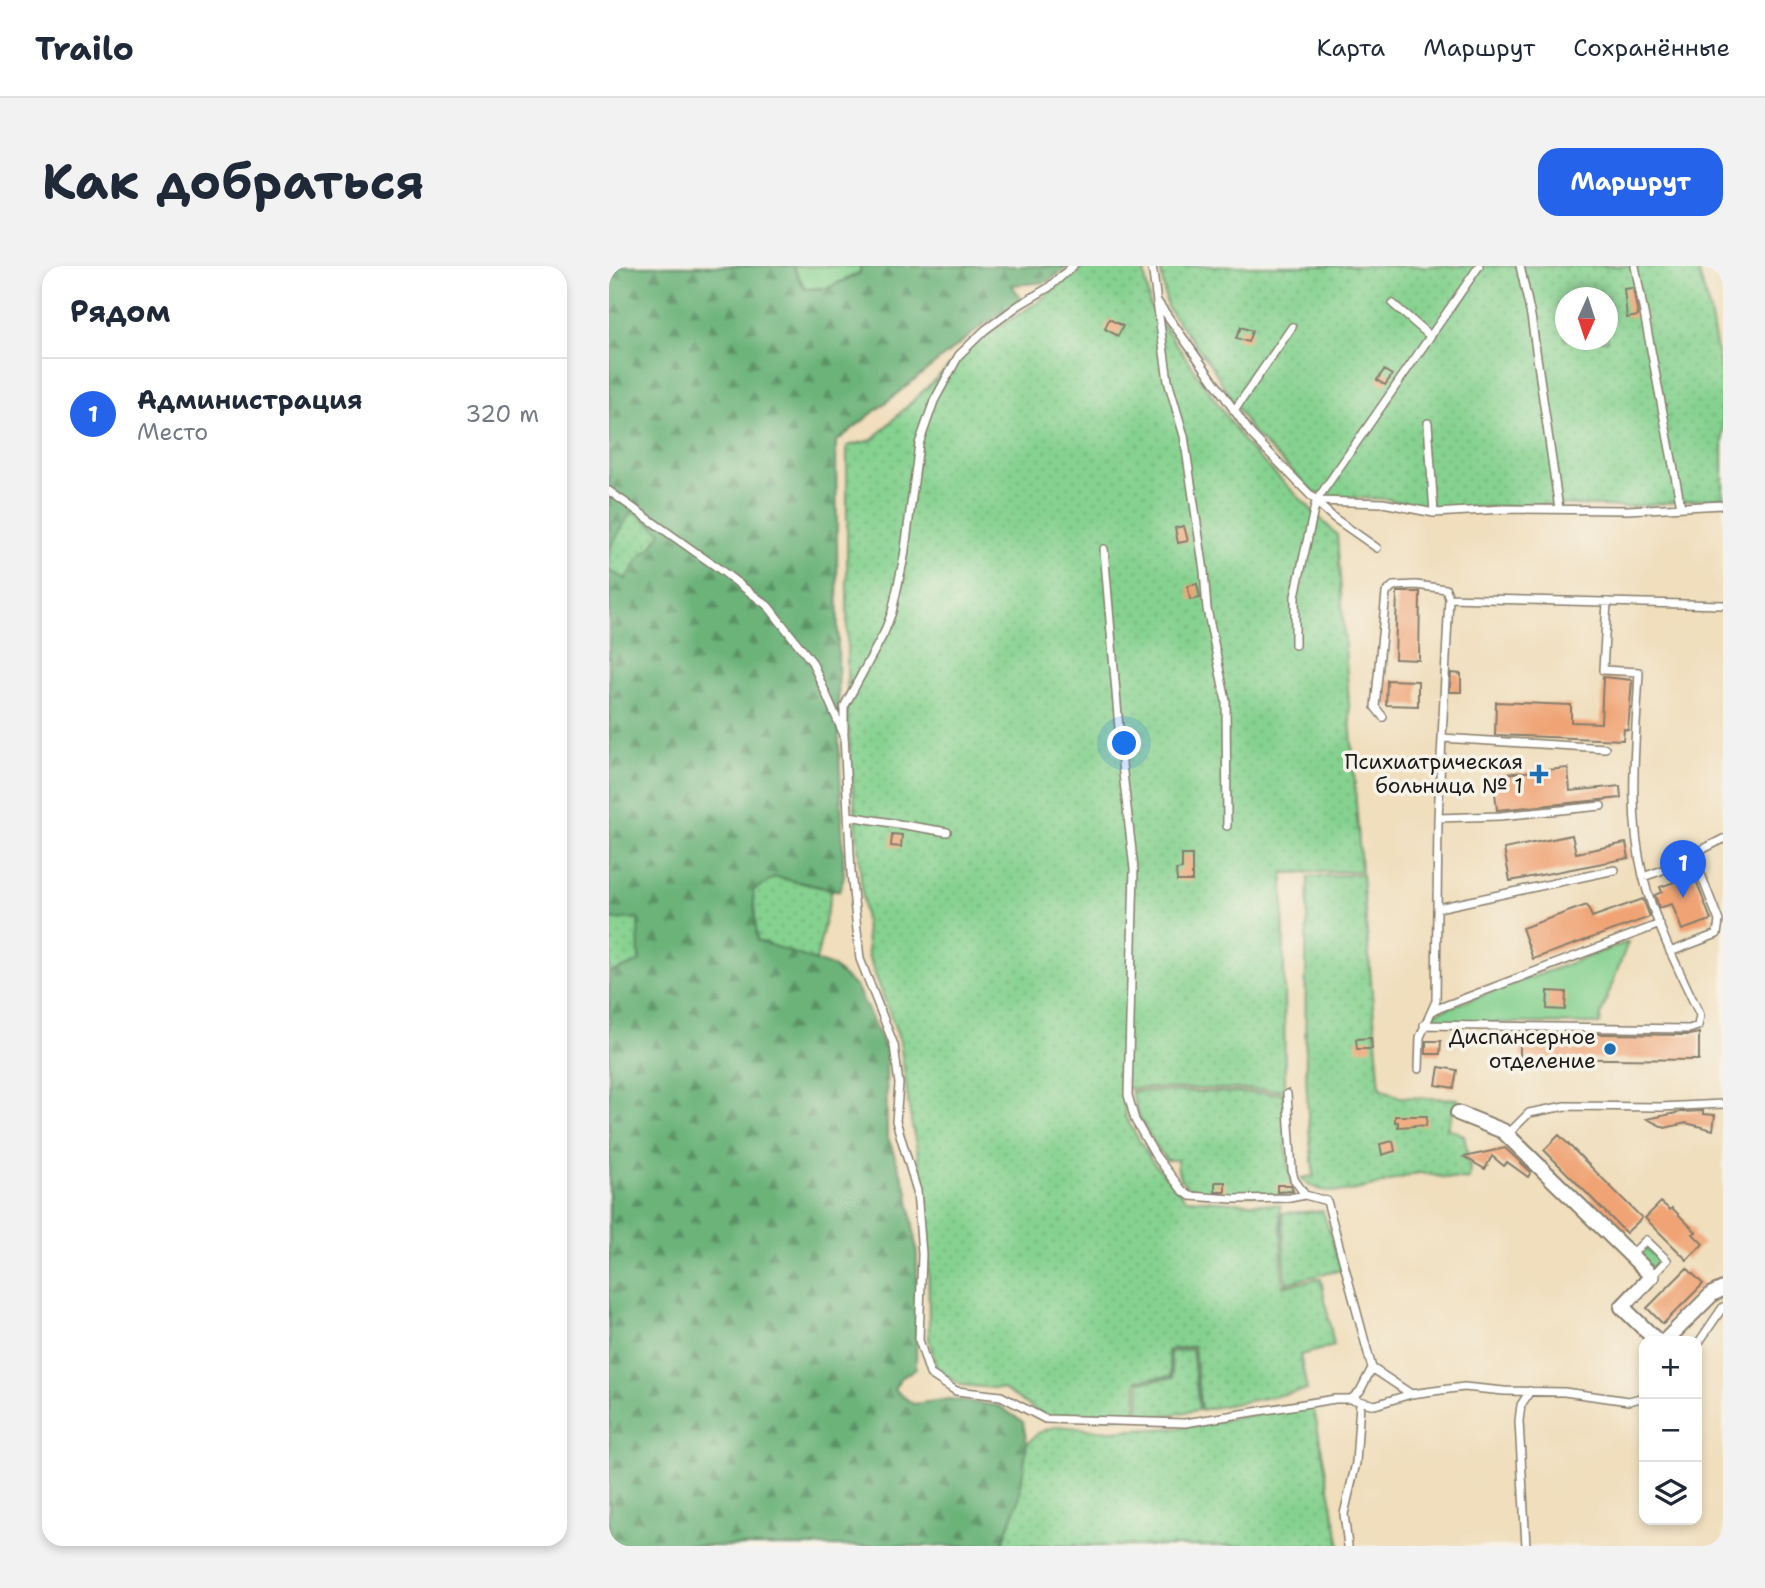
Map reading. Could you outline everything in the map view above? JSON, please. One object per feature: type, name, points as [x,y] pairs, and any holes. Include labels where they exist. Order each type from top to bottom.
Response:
[{"type":"street","points":[[1458,1113],[1507,1135],[1652,1276],[1622,1307],[1652,1336]]},
{"type":"street","points":[[1670,1336],[1711,1294],[1723,1289]]},
{"type":"lane","points":[[1073,266],[1048,288],[985,330],[959,355],[934,401],[919,444],[904,557],[892,611],[884,633],[844,707],[851,872],[860,959],[894,1045],[899,1084],[896,1121],[917,1191],[922,1254],[919,1340],[930,1374],[956,1391],[1001,1396],[1045,1419],[1185,1423],[1335,1399],[1351,1399],[1375,1405],[1411,1394],[1464,1387],[1564,1392],[1629,1401],[1639,1398]]},
{"type":"lane","points":[[1152,266],[1168,381],[1184,436],[1207,609],[1226,701],[1227,825]]},
{"type":"lane","points":[[1295,645],[1295,596],[1316,501],[1478,266]]},
{"type":"lane","points":[[1520,266],[1531,316],[1559,509]]},
{"type":"lane","points":[[1635,266],[1681,507]]},
{"type":"lane","points":[[1157,301],[1251,434],[1334,518],[1377,548]]},
{"type":"lane","points":[[1393,304],[1430,336]]},
{"type":"lane","points":[[1234,411],[1292,327]]},
{"type":"lane","points":[[1428,423],[1434,513]]},
{"type":"lane","points":[[609,491],[768,606],[812,662],[844,735]]},
{"type":"lane","points":[[1316,501],[1383,503],[1434,513],[1504,509],[1627,510],[1723,505]]},
{"type":"lane","points":[[1104,549],[1134,870],[1128,1095],[1135,1120],[1155,1155],[1182,1190],[1190,1196],[1233,1199],[1290,1198],[1305,1195],[1328,1202],[1372,1368],[1411,1394]]},
{"type":"lane","points":[[1383,717],[1375,707],[1386,593],[1393,586],[1416,585],[1447,589],[1449,598],[1438,818],[1434,1010],[1420,1037],[1419,1069]]},
{"type":"lane","points":[[1449,598],[1723,605]]},
{"type":"lane","points":[[1424,1026],[1698,1026],[1700,1015],[1671,952],[1643,877],[1633,788],[1639,672],[1603,670],[1607,602]]},
{"type":"lane","points":[[1442,738],[1505,744],[1605,748]]},
{"type":"lane","points":[[1438,818],[1500,816],[1601,806]]},
{"type":"lane","points":[[849,816],[947,832]]},
{"type":"lane","points":[[1643,877],[1661,871],[1723,839]]},
{"type":"lane","points":[[1671,952],[1717,934],[1719,921],[1693,854]]},
{"type":"lane","points":[[1438,908],[1615,870]]},
{"type":"lane","points":[[1434,1010],[1660,924]]},
{"type":"lane","points":[[1287,1094],[1292,1170],[1294,1179],[1305,1195]]},
{"type":"lane","points":[[1507,1135],[1529,1113],[1565,1106],[1660,1107],[1723,1104]]},
{"type":"lane","points":[[1631,1255],[1646,1240],[1667,1260],[1652,1276]]},
{"type":"lane","points":[[1702,1338],[1723,1307]]},
{"type":"lane","points":[[1351,1399],[1360,1391],[1372,1368]]},
{"type":"lane","points":[[1526,1546],[1519,1421],[1521,1405],[1530,1391]]},
{"type":"lane","points":[[1348,1546],[1346,1498],[1356,1463],[1360,1403]]},
{"type":"green space","points":[[609,266],[793,266],[805,289],[828,288],[860,273],[860,266],[1069,266],[1047,282],[1012,285],[1022,300],[982,326],[836,442],[839,744],[844,876],[840,891],[775,877],[757,940],[833,967],[857,988],[886,1049],[887,1135],[908,1192],[917,1254],[916,1368],[900,1379],[894,1389],[913,1404],[950,1399],[999,1406],[1023,1422],[1027,1444],[1019,1500],[1001,1546],[609,1546]]},
{"type":"green space","points":[[793,266],[860,266],[860,273],[828,288],[805,289]]},
{"type":"green space","points":[[1086,266],[1143,266],[1150,306],[1247,446],[1337,535],[1361,871],[1283,873],[1285,1090],[1121,1088],[1126,1118],[1151,1160],[1186,1199],[1280,1205],[1283,1286],[1321,1279],[1334,1346],[1300,1355],[1307,1390],[1201,1410],[1194,1346],[1168,1350],[1171,1376],[1137,1380],[1136,1417],[1045,1416],[1003,1389],[961,1385],[936,1369],[929,1338],[928,1202],[911,1121],[900,1041],[868,955],[847,714],[847,446],[872,440],[973,343],[1038,302]]},
{"type":"green space","points":[[1160,266],[1697,266],[1710,312],[1723,385],[1723,497],[1626,507],[1549,504],[1426,510],[1388,499],[1335,497],[1314,492],[1252,432],[1213,368],[1167,307]]},
{"type":"green space","points":[[633,510],[661,532],[626,579],[609,571],[609,549]]},
{"type":"green space","points":[[1362,874],[1380,1088],[1399,1097],[1458,1099],[1447,1128],[1464,1135],[1470,1168],[1469,1179],[1451,1179],[1419,1173],[1362,1189],[1335,1192],[1311,1186],[1301,1178],[1314,1176],[1306,1064],[1308,877]]},
{"type":"green space","points":[[775,877],[832,890],[816,961],[757,940],[753,891]]},
{"type":"green space","points":[[638,918],[639,962],[609,973],[609,920]]},
{"type":"green space","points":[[1628,942],[1601,1014],[1600,1024],[1438,1022],[1431,1017],[1434,1013]]},
{"type":"green space","points":[[1131,1091],[1284,1093],[1286,1146],[1293,1195],[1201,1194],[1190,1189],[1180,1178],[1177,1160],[1166,1160],[1140,1120]]},
{"type":"green space","points":[[1323,1211],[1341,1270],[1286,1283],[1282,1213]]},
{"type":"green space","points":[[1647,1248],[1659,1261],[1653,1269],[1638,1258]]},
{"type":"green space","points":[[1192,1349],[1199,1410],[1161,1416],[1139,1416],[1140,1382],[1173,1378],[1170,1352]]},
{"type":"green space","points":[[1313,1404],[1340,1546],[1002,1546],[1019,1500],[1027,1444],[1038,1433],[1057,1426],[1110,1431],[1179,1428]]},
{"type":"building","points":[[1633,288],[1638,316],[1627,318],[1624,289]]},
{"type":"building","points":[[1109,319],[1123,326],[1118,336],[1105,329]]},
{"type":"building","points":[[1241,327],[1252,331],[1248,342],[1236,338]]},
{"type":"building","points":[[1384,370],[1392,375],[1385,385],[1377,380]]},
{"type":"building","points":[[1184,526],[1188,541],[1178,543],[1175,528]]},
{"type":"building","points":[[1197,584],[1200,598],[1190,600],[1188,586]]},
{"type":"building","points":[[1397,592],[1420,592],[1419,660],[1395,659]]},
{"type":"building","points":[[1451,673],[1461,674],[1461,692],[1450,692]]},
{"type":"building","points":[[1603,677],[1632,680],[1628,730],[1624,729],[1623,740],[1495,735],[1496,702],[1571,705],[1571,722],[1601,723]]},
{"type":"building","points":[[1387,680],[1418,681],[1418,706],[1386,705]]},
{"type":"building","points":[[1568,768],[1570,791],[1620,786],[1621,798],[1497,810],[1493,775]]},
{"type":"building","points":[[892,834],[902,835],[901,847],[891,846]]},
{"type":"building","points":[[1572,835],[1576,853],[1626,843],[1629,858],[1510,881],[1504,849]]},
{"type":"building","points":[[1182,855],[1192,855],[1192,881],[1177,881],[1176,870],[1182,869]]},
{"type":"building","points":[[1694,875],[1711,920],[1682,930],[1672,904],[1659,908],[1655,895],[1662,892],[1660,887]]},
{"type":"building","points":[[1643,899],[1650,917],[1533,959],[1522,928],[1587,905],[1592,917]]},
{"type":"building","points":[[1548,991],[1566,992],[1565,1010],[1547,1009]]},
{"type":"building","name":"Диспансерное отделение","points":[[1520,1033],[1699,1033],[1699,1060],[1520,1058]]},
{"type":"building","points":[[1371,1038],[1372,1049],[1357,1049],[1356,1039]]},
{"type":"building","points":[[1426,1041],[1441,1041],[1440,1054],[1426,1054]]},
{"type":"building","points":[[1439,1067],[1457,1070],[1454,1088],[1436,1085]]},
{"type":"building","points":[[1703,1111],[1703,1114],[1715,1115],[1713,1130],[1686,1123],[1665,1128],[1647,1119],[1681,1112]]},
{"type":"building","points":[[1395,1116],[1427,1116],[1426,1126],[1398,1127]]},
{"type":"building","points":[[1559,1135],[1642,1218],[1626,1233],[1544,1150]]},
{"type":"building","points":[[1393,1141],[1395,1151],[1382,1155],[1380,1144]]},
{"type":"building","points":[[1505,1148],[1531,1172],[1528,1177],[1507,1162],[1504,1166],[1492,1156],[1485,1169],[1464,1157]]},
{"type":"building","points":[[1215,1182],[1225,1182],[1225,1192],[1215,1192]]},
{"type":"building","points":[[1277,1185],[1291,1185],[1293,1191],[1277,1192]]},
{"type":"building","points":[[1661,1202],[1670,1210],[1672,1208],[1696,1232],[1693,1234],[1703,1244],[1687,1260],[1645,1218]]},
{"type":"building","points":[[1687,1268],[1703,1284],[1663,1324],[1647,1308]]},
{"type":"place","name":"Психиатрическая больница № 1","points":[[1539,774]]},
{"type":"place","name":"Администрация","points":[[1683,898]]},
{"type":"place","name":"Диспансерное отделение","points":[[1610,1049]]}]
